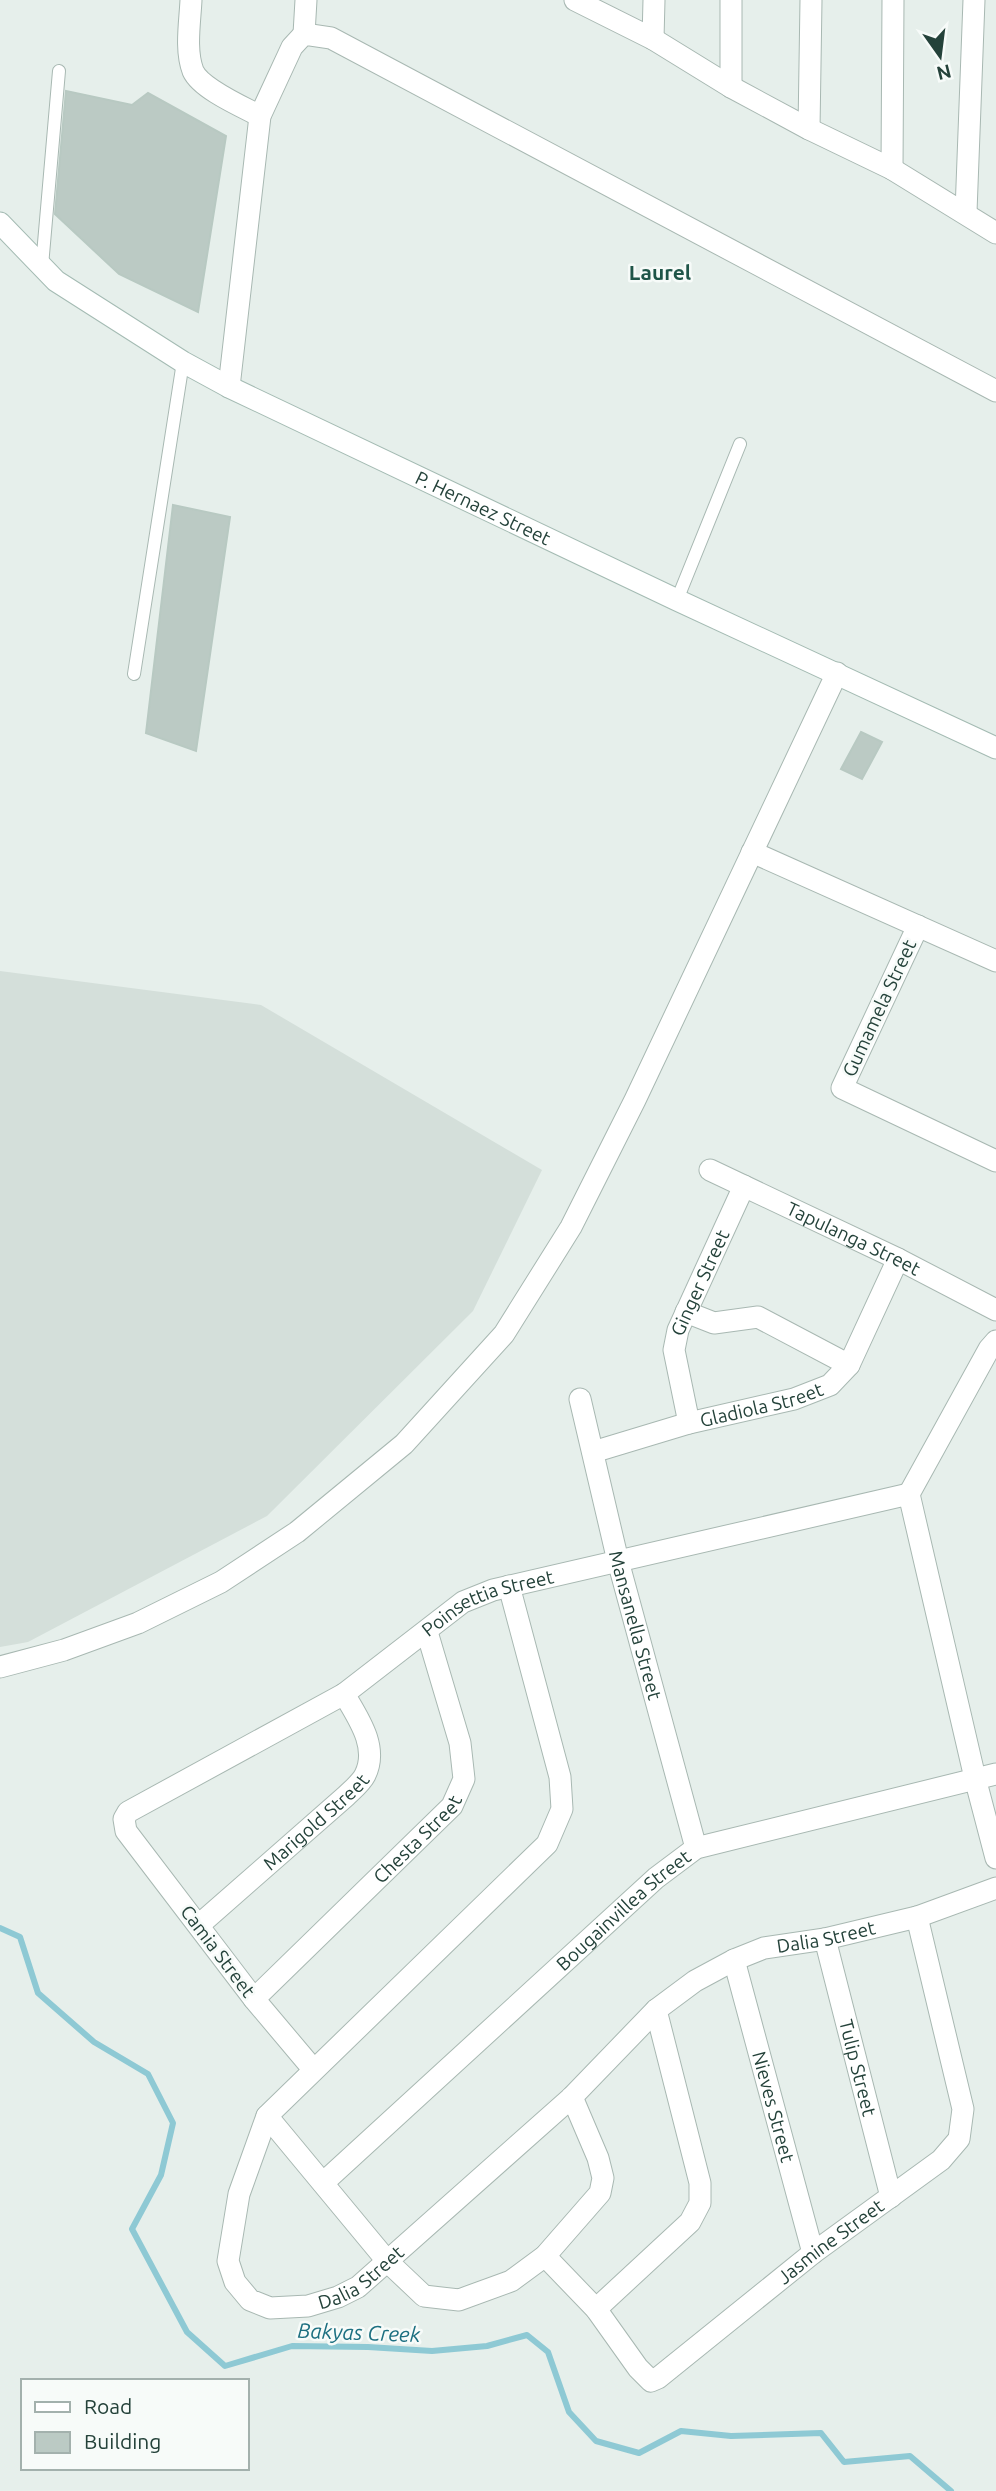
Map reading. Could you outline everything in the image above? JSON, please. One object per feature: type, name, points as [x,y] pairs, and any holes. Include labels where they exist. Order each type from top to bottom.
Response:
[{"type":"street","points":[[191,0],[190,47],[194,73],[203,84],[260,117]]},
{"type":"street","points":[[229,387],[260,117],[292,47],[304,34],[306,0]]},
{"type":"street","points":[[575,0],[653,39],[731,87],[809,130],[892,169],[966,212],[996,233]]},
{"type":"street","points":[[653,39],[654,0]]},
{"type":"street","points":[[731,0],[731,87]]},
{"type":"street","points":[[809,130],[811,0]]},
{"type":"street","points":[[892,169],[893,0]]},
{"type":"street","points":[[966,212],[974,0]]},
{"type":"street","points":[[304,34],[331,38],[996,391]]},
{"type":"street","name":"P. Hernaez Street","points":[[0,223],[57,281],[183,362],[229,387],[996,748]]},
{"type":"street","points":[[0,1667],[64,1650],[138,1623],[222,1582],[297,1532],[404,1444],[504,1334],[571,1227],[635,1100],[837,673]]},
{"type":"street","points":[[752,852],[996,961]]},
{"type":"street","name":"Gumamela Street","points":[[918,926],[842,1088],[996,1160]]},
{"type":"street","name":"Tapulanga Street","points":[[710,1170],[995,1306]]},
{"type":"street","name":"Ginger Street","points":[[689,1423],[674,1350],[678,1330],[744,1186]]},
{"type":"street","name":"Gladiola Street","points":[[593,1452],[689,1423],[794,1399],[830,1385],[849,1365],[898,1259]]},
{"type":"street","points":[[995,1306],[993,1345],[909,1494],[985,1776],[996,1857]]},
{"type":"street","points":[[686,1312],[714,1323],[758,1317],[849,1365]]},
{"type":"street","name":"Mansanella Street","points":[[580,1399],[618,1561],[696,1848]]},
{"type":"street","name":"Poinsettia Street","points":[[126,1831],[124,1819],[128,1812],[344,1694],[428,1632],[463,1602],[509,1586],[909,1494]]},
{"type":"street","name":"Dalia Street","points":[[509,1586],[560,1777],[562,1809],[547,1844],[267,2116],[239,2194],[228,2261],[235,2282],[250,2300],[270,2308],[308,2306],[338,2297],[358,2287],[572,2097],[656,2010],[695,1981],[734,1960],[764,1948],[825,1939],[916,1916],[996,1888]]},
{"type":"street","name":"Chesta Street","points":[[254,1999],[452,1805],[464,1779],[460,1744],[428,1632]]},
{"type":"street","name":"Marigold Street","points":[[199,1925],[365,1777],[370,1755],[362,1724],[344,1694]]},
{"type":"street","name":"Bougainvillea Street","points":[[323,2183],[656,1878],[696,1848],[985,1776]]},
{"type":"street","name":"Camia Street","points":[[126,1831],[254,1999],[313,2069]]},
{"type":"street","name":"Jasmine Street","points":[[545,2256],[596,2309],[638,2368],[651,2381],[813,2253],[941,2160],[959,2139],[963,2109],[916,1916]]},
{"type":"street","name":"Tulip Street","points":[[825,1939],[891,2197]]},
{"type":"street","name":"Nieves Street","points":[[734,1960],[813,2253]]},
{"type":"street","points":[[596,2309],[690,2222],[700,2203],[700,2183],[656,2010]]},
{"type":"street","points":[[267,2116],[388,2262],[424,2296],[460,2300],[511,2281],[545,2256],[600,2193],[603,2178],[598,2158],[572,2097]]},
{"type":"lane","points":[[42,266],[60,71]]},
{"type":"lane","points":[[134,674],[183,362]]},
{"type":"lane","points":[[677,600],[740,444]]},
{"type":"shaded area","points":[[0,971],[261,1005],[542,1170],[473,1311],[267,1516],[28,1642],[0,1647]]},
{"type":"building","points":[[66,91],[132,105],[148,93],[226,136],[198,312],[119,274],[55,214]]},
{"type":"building","points":[[173,505],[230,517],[196,751],[146,733]]},
{"type":"building","points":[[861,732],[882,742],[862,779],[841,769]]},
{"type":"waterway","name":"Bakyas Creek","points":[[0,1928],[20,1937],[38,1993],[94,2042],[148,2074],[173,2123],[161,2175],[132,2229],[187,2332],[225,2366],[292,2346],[432,2351],[487,2346],[527,2335],[548,2352],[569,2412],[596,2441],[639,2453],[681,2431],[731,2436],[821,2433],[844,2462],[910,2456],[951,2491]]},
{"type":"district","name":"Laurel","points":[[660,272]]}]
